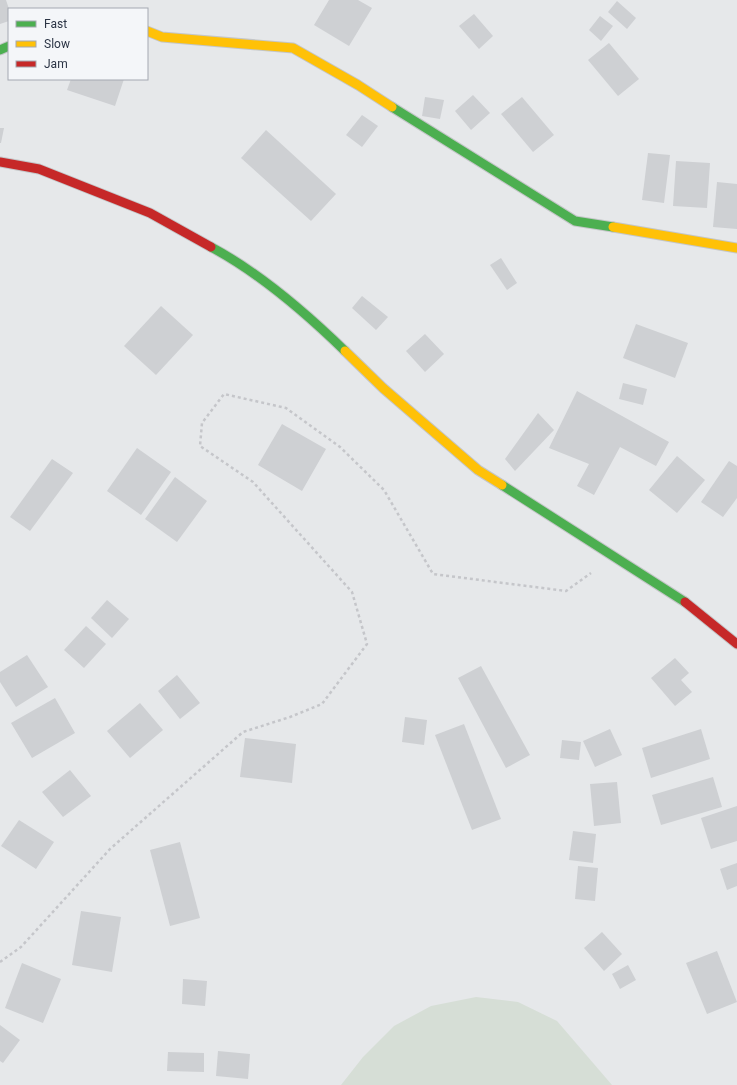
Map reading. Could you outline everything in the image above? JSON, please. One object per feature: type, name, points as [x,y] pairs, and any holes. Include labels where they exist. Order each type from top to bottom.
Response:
[{"type":"main road","points":[[148,31],[162,37],[293,48],[358,85],[575,221],[737,248]]},
{"type":"main road","points":[[0,162],[39,169],[150,213],[225,254],[271,287],[320,327],[383,388],[478,470],[681,599],[737,644]]},
{"type":"path","points":[[0,962],[21,947],[110,849],[243,732],[290,717],[322,704],[366,644],[352,592],[253,482],[200,446],[202,423],[224,394],[286,408],[340,447],[384,490],[433,574],[566,591]]},
{"type":"shaded area","points":[[476,997],[518,1002],[557,1021],[612,1085],[341,1085],[363,1057],[394,1026],[431,1006]]},
{"type":"building","points":[[0,0],[6,0],[9,8],[8,21],[0,24]]},
{"type":"building","points":[[329,0],[358,0],[372,8],[349,46],[314,25]]},
{"type":"building","points":[[617,1],[636,18],[627,29],[608,12]]},
{"type":"building","points":[[474,14],[493,36],[479,49],[459,26]]},
{"type":"building","points":[[600,16],[613,26],[601,41],[589,30]]},
{"type":"building","points":[[609,43],[639,79],[618,96],[588,60]]},
{"type":"building","points":[[71,80],[124,80],[115,106],[67,90]]},
{"type":"building","points":[[473,95],[490,113],[471,130],[455,111]]},
{"type":"building","points":[[425,97],[444,100],[440,119],[422,116]]},
{"type":"building","points":[[522,97],[554,135],[533,152],[501,114]]},
{"type":"building","points":[[362,115],[378,126],[362,147],[346,135]]},
{"type":"building","points":[[0,128],[4,128],[1,143],[0,143]]},
{"type":"building","points":[[266,130],[336,194],[311,221],[241,158]]},
{"type":"building","points":[[648,153],[670,155],[664,203],[642,200]]},
{"type":"building","points":[[676,161],[710,163],[707,208],[673,206]]},
{"type":"building","points":[[717,182],[737,184],[737,229],[713,227]]},
{"type":"building","points":[[501,258],[517,283],[507,290],[490,265]]},
{"type":"building","points":[[362,296],[388,317],[376,330],[352,308]]},
{"type":"building","points":[[161,306],[193,335],[156,375],[124,346]]},
{"type":"building","points":[[636,324],[688,343],[675,378],[623,358]]},
{"type":"building","points":[[425,334],[444,354],[425,372],[406,351]]},
{"type":"building","points":[[623,383],[647,389],[643,405],[619,399]]},
{"type":"building","points":[[577,391],[669,442],[656,466],[620,447],[594,495],[577,486],[589,464],[549,448]]},
{"type":"building","points":[[538,413],[554,430],[515,471],[505,459]]},
{"type":"building","points":[[282,424],[326,449],[302,491],[258,465]]},
{"type":"building","points":[[137,448],[171,472],[141,515],[107,491]]},
{"type":"building","points":[[677,456],[705,480],[677,513],[649,490]]},
{"type":"building","points":[[52,459],[73,473],[30,531],[10,517]]},
{"type":"building","points":[[729,461],[737,466],[737,498],[723,517],[701,502]]},
{"type":"building","points":[[175,477],[207,501],[177,542],[145,519]]},
{"type":"building","points":[[107,600],[129,619],[112,638],[91,618]]},
{"type":"building","points":[[86,626],[106,644],[84,668],[64,650]]},
{"type":"building","points":[[27,655],[48,687],[16,707],[0,682],[0,672]]},
{"type":"building","points":[[675,658],[689,673],[681,680],[692,692],[675,706],[651,678]]},
{"type":"building","points":[[481,666],[530,755],[506,768],[458,678]]},
{"type":"building","points":[[177,675],[200,703],[180,719],[158,691]]},
{"type":"building","points":[[55,698],[75,733],[32,758],[11,723]]},
{"type":"building","points":[[140,703],[163,730],[130,758],[107,731]]},
{"type":"building","points":[[405,717],[427,720],[424,745],[402,742]]},
{"type":"building","points":[[464,724],[501,819],[472,830],[435,735]]},
{"type":"building","points":[[610,729],[622,755],[595,767],[583,741]]},
{"type":"building","points":[[701,729],[710,759],[651,778],[642,748]]},
{"type":"building","points":[[245,738],[296,744],[292,783],[240,777]]},
{"type":"building","points":[[562,740],[581,742],[579,760],[560,758]]},
{"type":"building","points":[[70,770],[91,796],[63,817],[42,792]]},
{"type":"building","points":[[713,777],[722,807],[661,825],[652,795]]},
{"type":"building","points":[[617,782],[621,823],[594,826],[590,784]]},
{"type":"building","points":[[737,806],[737,841],[711,849],[701,818]]},
{"type":"building","points":[[19,820],[54,842],[36,869],[1,846]]},
{"type":"building","points":[[573,831],[596,834],[593,863],[569,860]]},
{"type":"building","points":[[180,842],[200,918],[170,926],[150,850]]},
{"type":"building","points":[[737,863],[737,886],[727,890],[720,869]]},
{"type":"building","points":[[578,866],[598,868],[595,901],[575,899]]},
{"type":"building","points":[[81,911],[121,917],[112,972],[72,965]]},
{"type":"building","points":[[602,932],[622,954],[604,971],[584,948]]},
{"type":"building","points":[[717,951],[737,1002],[707,1014],[686,963]]},
{"type":"building","points":[[22,963],[61,979],[43,1023],[5,1008]]},
{"type":"building","points":[[628,965],[636,980],[620,989],[612,974]]},
{"type":"building","points":[[183,979],[207,981],[205,1006],[182,1004]]},
{"type":"building","points":[[0,1025],[20,1040],[3,1063],[0,1061]]},
{"type":"building","points":[[218,1051],[250,1054],[248,1079],[216,1076]]},
{"type":"building","points":[[168,1052],[204,1053],[204,1072],[167,1071]]},
{"type":"traffic: fast","points":[[0,50],[8,46]]},
{"type":"traffic: fast","points":[[392,107],[575,221],[613,227]]},
{"type":"traffic: fast","points":[[211,247],[229,257],[281,294],[345,351]]},
{"type":"traffic: fast","points":[[502,485],[685,602]]},
{"type":"traffic: slow","points":[[148,31],[162,37],[293,48],[358,85],[392,107]]},
{"type":"traffic: slow","points":[[613,227],[737,248]]},
{"type":"traffic: slow","points":[[345,351],[383,388],[478,470],[502,485]]},
{"type":"traffic: jam","points":[[0,162],[39,169],[150,213],[211,247]]},
{"type":"traffic: jam","points":[[685,602],[737,644]]}]
